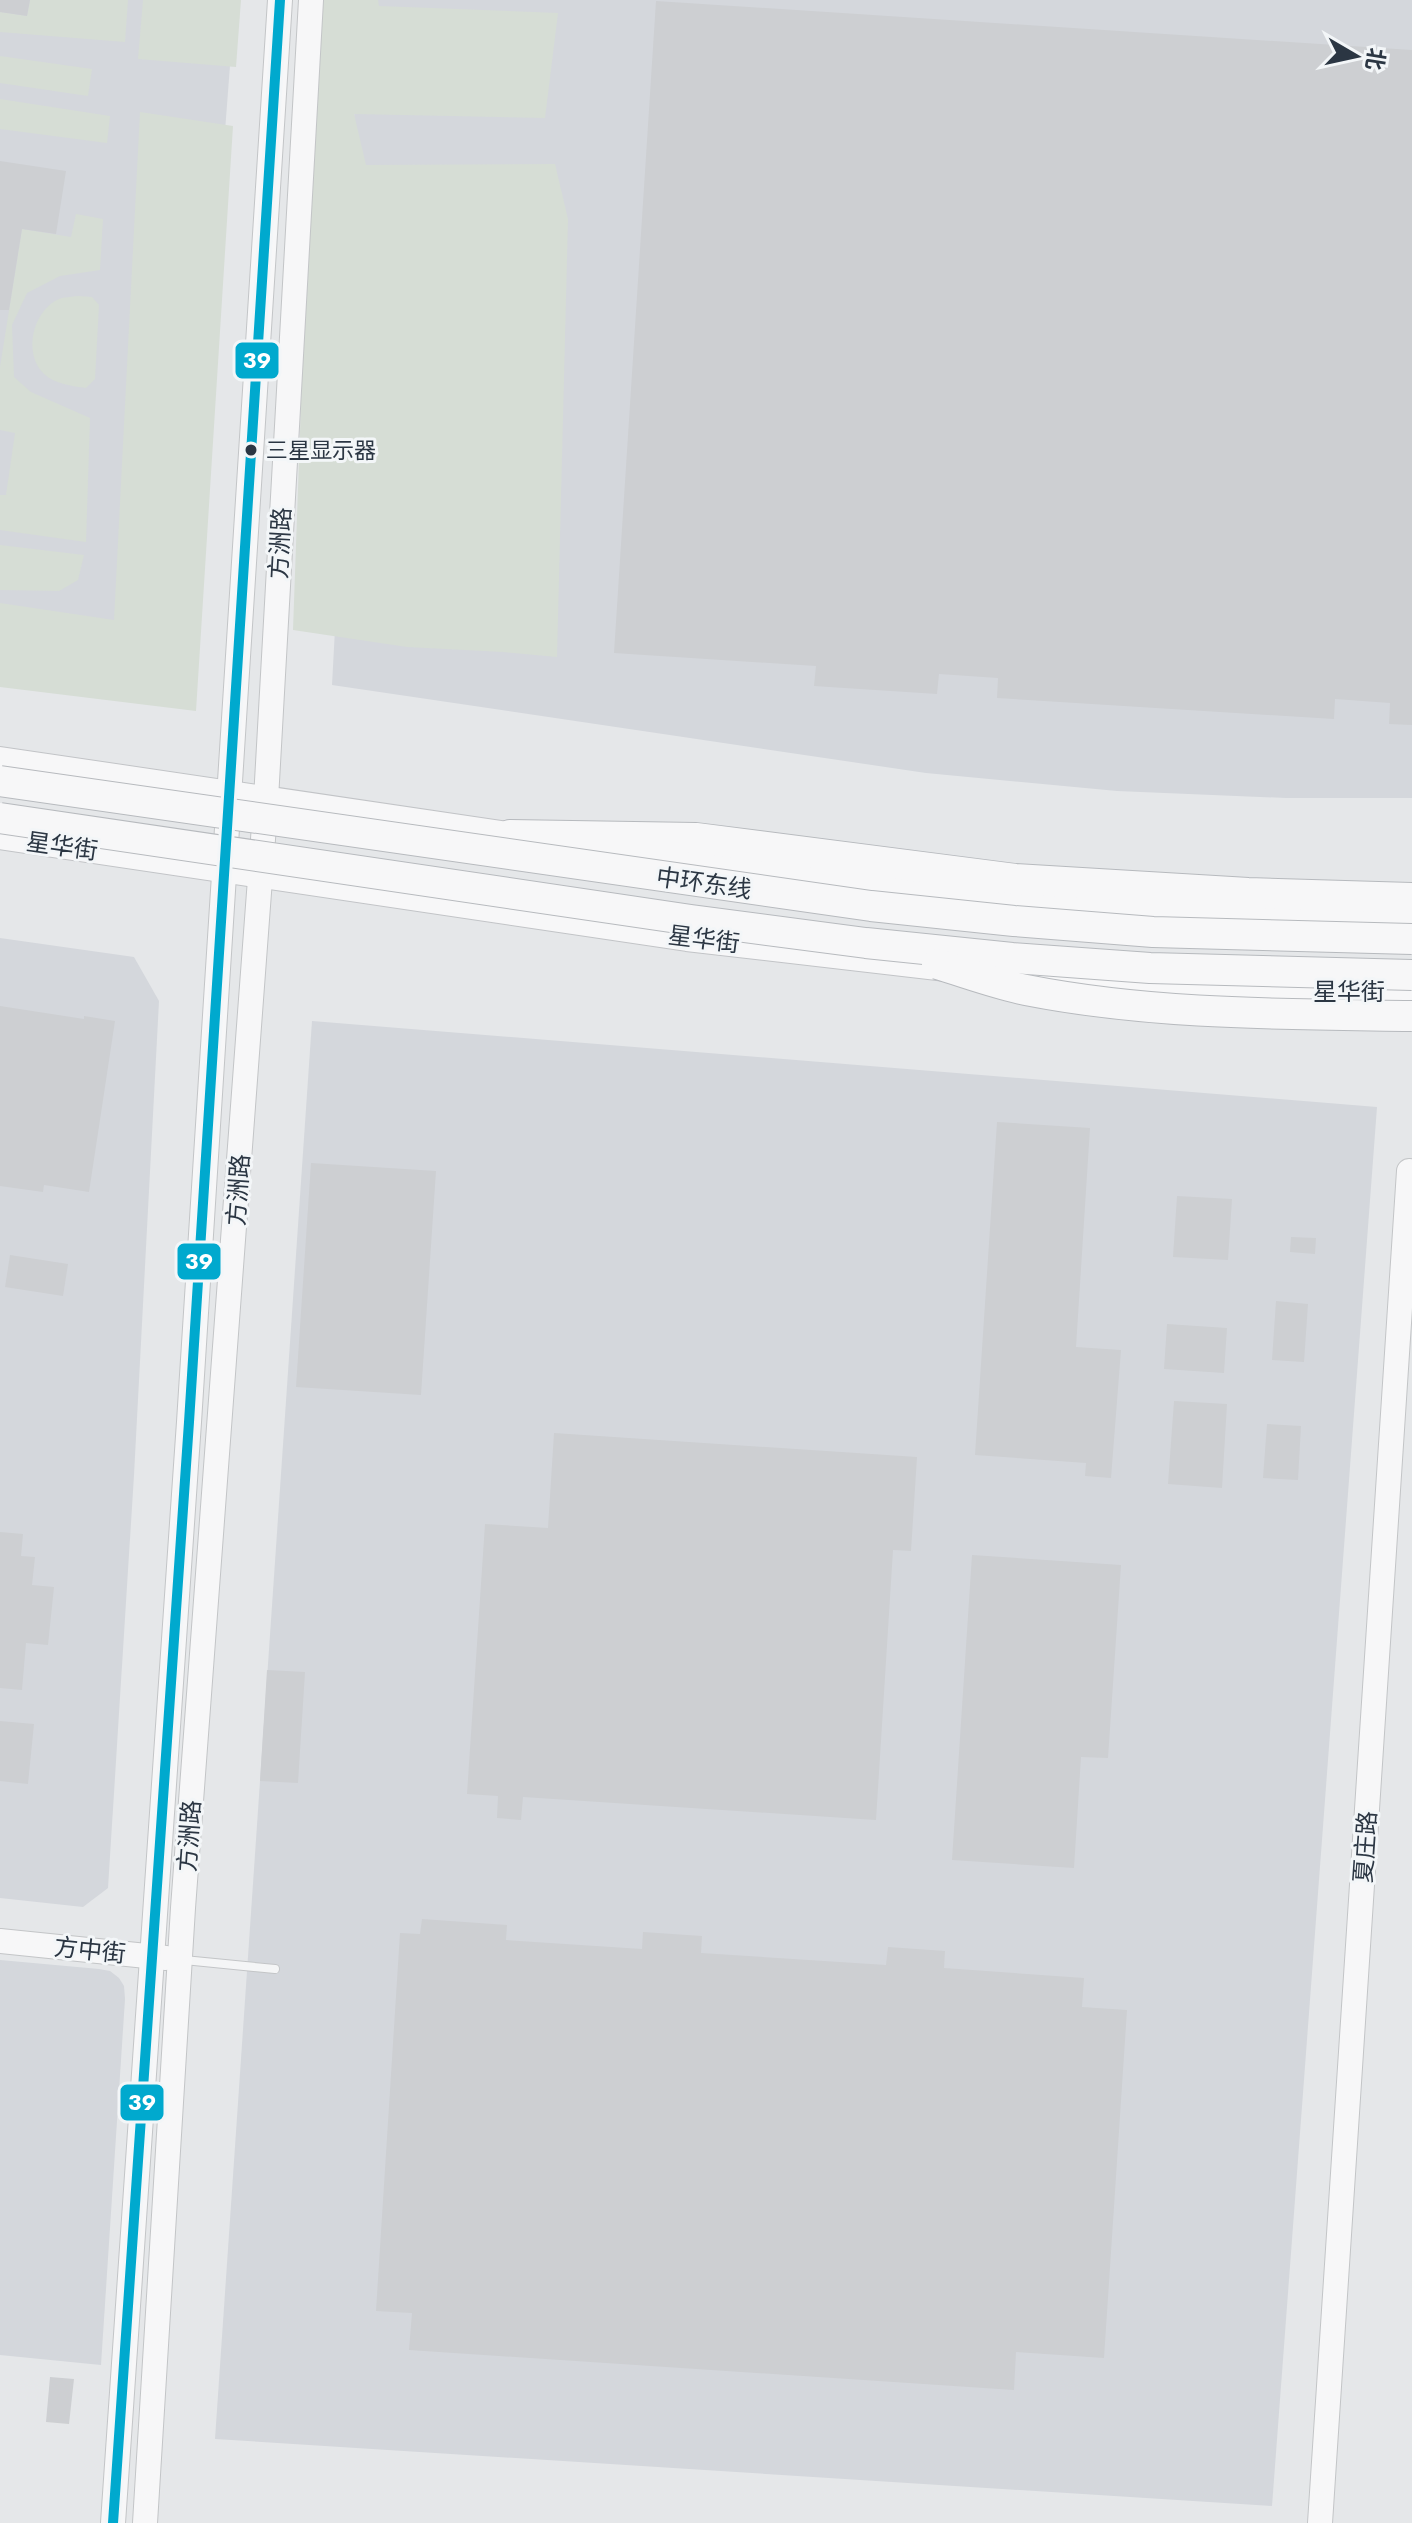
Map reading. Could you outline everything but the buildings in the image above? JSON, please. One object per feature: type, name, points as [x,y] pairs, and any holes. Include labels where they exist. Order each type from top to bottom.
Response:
[{"type":"highway","name":"中环东线","points":[[0,781],[871,906],[1153,932],[1412,939]]},
{"type":"highway","name":"中环东线","points":[[0,818],[676,918],[866,943],[1150,968],[1412,975]]},
{"type":"highway","points":[[510,835],[696,838],[1015,879],[1412,898]]},
{"type":"highway","points":[[866,943],[1023,989],[1092,1000],[1227,1011],[1412,1016]]},
{"type":"main road","name":"方洲路","points":[[113,2523],[188,1438],[280,0]]},
{"type":"main road","name":"方洲路","points":[[145,2523],[181,1959],[266,799],[311,0]]},
{"type":"main road","points":[[0,760],[510,835],[860,879],[1156,907],[1412,914]]},
{"type":"main road","name":"星华街","points":[[0,836],[687,938],[1133,988],[1412,991]]},
{"type":"main road","name":"夏庄路","points":[[1320,2523],[1409,1171]]},
{"type":"main road","name":"方中街","points":[[0,1941],[181,1959]]},
{"type":"lane","points":[[181,1959],[275,1969]]},
{"type":"shaded area","points":[[0,0],[235,0],[184,669],[0,639]]},
{"type":"shaded area","points":[[30,0],[128,0],[125,42],[0,32],[0,12],[27,16]]},
{"type":"shaded area","points":[[143,0],[241,0],[236,67],[138,59]]},
{"type":"shaded area","points":[[323,0],[378,0],[379,6],[558,13],[545,118],[354,114],[366,165],[555,164],[568,219],[557,657],[407,647],[293,630],[309,177]]},
{"type":"shaded area","points":[[361,0],[1412,0],[1412,798],[1286,798],[1117,791],[926,773],[332,685],[340,536],[335,440]]},
{"type":"shaded area","points":[[0,56],[92,69],[88,96],[0,83]]},
{"type":"shaded area","points":[[0,99],[110,116],[107,143],[0,129]]},
{"type":"shaded area","points":[[140,112],[233,126],[196,711],[0,687],[0,603],[114,620]]},
{"type":"shaded area","points":[[76,214],[103,219],[100,270],[60,276],[27,293],[12,325],[14,377],[31,392],[90,418],[86,542],[0,530],[0,495],[6,495],[15,433],[0,430],[0,367],[22,229],[71,237]]},
{"type":"shaded area","points":[[92,297],[99,305],[95,379],[86,388],[58,382],[44,374],[38,366],[32,345],[42,313],[61,298]]},
{"type":"shaded area","points":[[0,545],[84,555],[78,580],[59,591],[0,590]]},
{"type":"shaded area","points":[[0,938],[134,957],[159,1001],[108,1888],[83,1907],[0,1898]]},
{"type":"shaded area","points":[[312,1021],[1377,1107],[1272,2506],[215,2439]]},
{"type":"shaded area","points":[[0,1960],[110,1971],[124,1986],[101,2365],[0,2355]]},
{"type":"transit line","name":"39","points":[[113,2523],[189,1422],[280,0]]},
{"type":"place","name":"三星显示器","points":[[251,450]]}]
